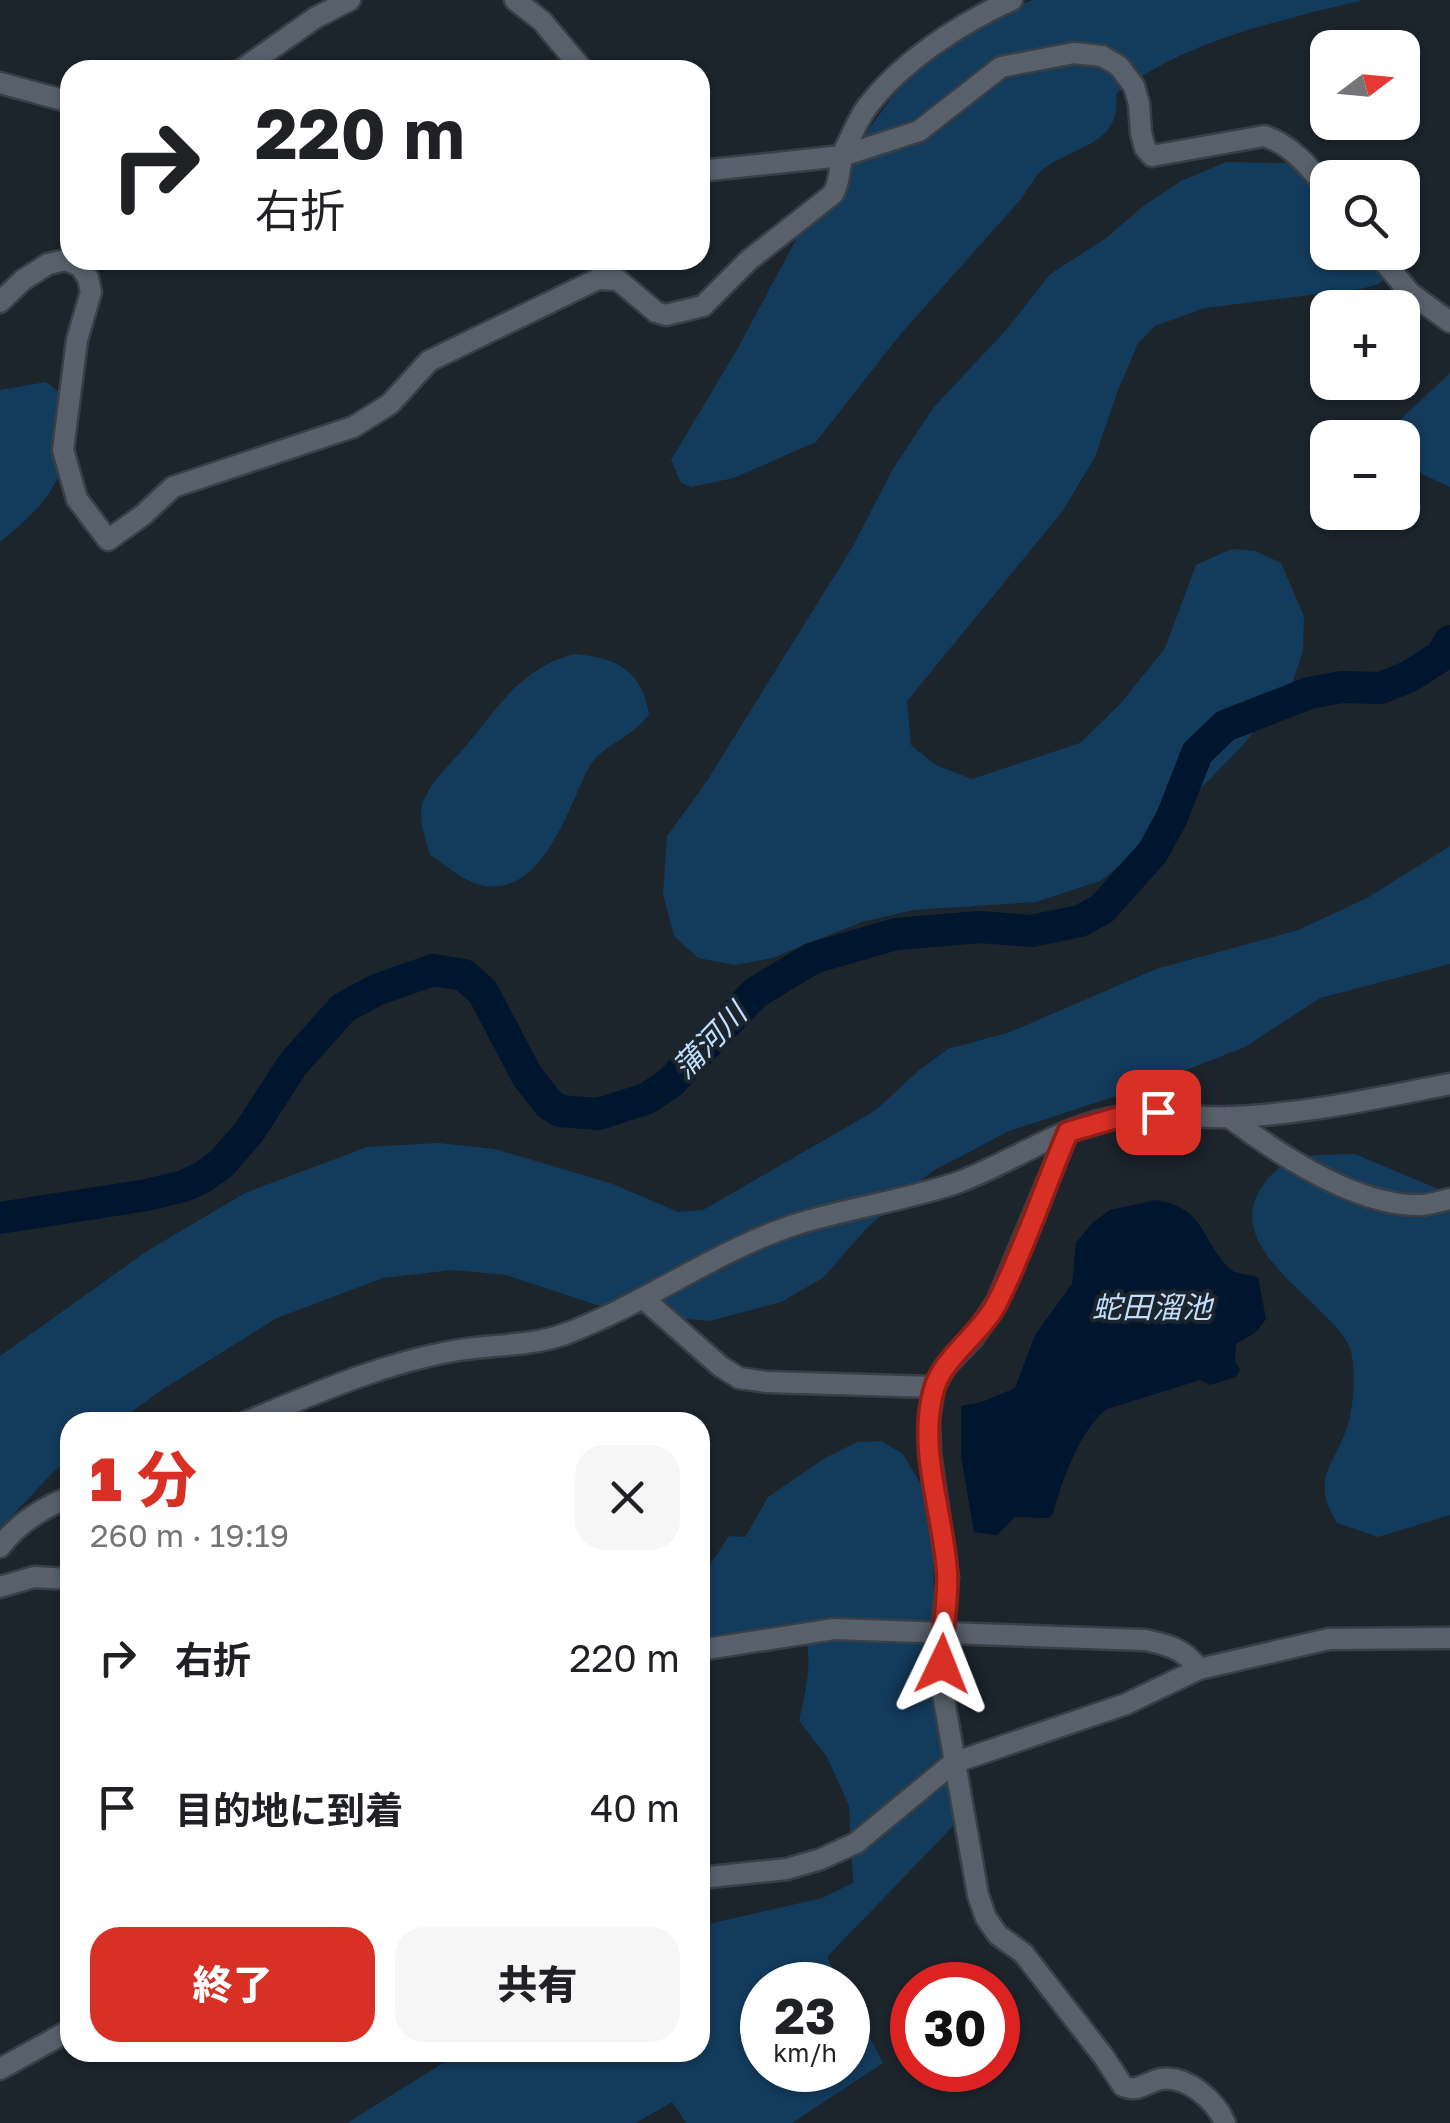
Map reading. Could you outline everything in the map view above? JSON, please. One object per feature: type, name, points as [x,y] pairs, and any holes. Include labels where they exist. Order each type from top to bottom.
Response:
[{"type":"street","points":[[255,60],[315,18],[350,0]]},
{"type":"street","points":[[515,0],[542,21],[575,60]]},
{"type":"street","points":[[83,270],[91,292],[77,340],[62,450],[70,465],[77,500],[108,540],[173,487],[353,427],[390,404],[428,361],[598,278],[618,280],[656,312],[666,315],[703,306],[748,260],[834,194],[842,156],[867,108],[927,48],[1012,0]]},
{"type":"street","points":[[710,170],[842,156],[919,131],[1001,67],[1074,52],[1102,56],[1119,66],[1134,86],[1140,134],[1144,148],[1152,156],[1264,136],[1277,140],[1310,169]]},
{"type":"street","points":[[0,83],[60,99]]},
{"type":"street","points":[[0,302],[23,280],[48,264],[60,261]]},
{"type":"street","points":[[1391,270],[1410,293],[1450,322]]},
{"type":"street","points":[[270,1412],[396,1364],[455,1350],[530,1343],[564,1334],[790,1226],[960,1182],[1068,1132],[1130,1114],[1229,1117],[1299,1111],[1450,1084]]},
{"type":"street","points":[[1229,1117],[1282,1155],[1334,1182],[1389,1202],[1421,1205],[1450,1199]]},
{"type":"street","points":[[1068,1132],[997,1302],[974,1338],[944,1367],[934,1387],[929,1419],[930,1452],[948,1578],[942,1634],[943,1694],[953,1763],[978,1895],[986,1918],[998,1935],[1022,1952],[1123,2086],[1135,2090],[1161,2079],[1184,2083],[1211,2102],[1225,2123]]},
{"type":"street","points":[[644,1299],[739,1378],[934,1387]]},
{"type":"street","points":[[0,1547],[31,1516],[60,1502]]},
{"type":"street","points":[[0,1587],[34,1578],[60,1578]]},
{"type":"street","points":[[710,1648],[834,1629],[1145,1640],[1188,1654],[1199,1669]]},
{"type":"street","points":[[710,1877],[786,1869],[821,1859],[856,1842],[953,1763],[1126,1704],[1199,1669],[1330,1639],[1450,1638]]},
{"type":"street","points":[[0,2069],[60,2036]]},
{"type":"shaded area","points":[[1033,0],[1363,0],[1203,46],[1144,75],[1116,94],[1116,110],[1105,132],[1039,173],[1022,198],[899,336],[816,442],[734,478],[691,487],[681,483],[671,460],[739,346],[817,200],[893,96],[938,45],[969,23]]},
{"type":"shaded area","points":[[1226,162],[1287,163],[1310,173],[1310,270],[1386,270],[1387,275],[1379,284],[1361,289],[1310,290],[1310,295],[1205,308],[1155,326],[1138,343],[1095,457],[1062,512],[907,701],[911,745],[936,765],[972,779],[1080,743],[1121,703],[1165,648],[1196,565],[1231,549],[1256,551],[1281,563],[1304,616],[1303,651],[1291,687],[1242,746],[1147,844],[1100,881],[1036,902],[914,910],[862,922],[772,958],[735,965],[698,958],[674,936],[663,894],[667,836],[705,784],[853,546],[891,472],[933,408],[1007,329],[1050,274],[1105,239],[1181,181]]},
{"type":"shaded area","points":[[1450,373],[1450,487],[1420,473],[1420,420],[1402,420]]},
{"type":"shaded area","points":[[46,382],[64,396],[63,463],[48,495],[0,542],[0,390]]},
{"type":"shaded area","points":[[574,654],[602,658],[625,669],[640,686],[649,714],[592,763],[560,829],[530,871],[502,886],[470,881],[430,855],[421,815],[426,794],[524,679]]},
{"type":"shaded area","points":[[1450,846],[1450,964],[1320,998],[1245,1047],[1135,1090],[1009,1131],[931,1172],[866,1229],[823,1278],[781,1302],[710,1321],[621,1313],[506,1275],[453,1270],[383,1278],[277,1318],[132,1412],[60,1412],[60,1467],[0,1529],[0,1356],[147,1251],[245,1193],[367,1147],[438,1143],[495,1149],[613,1184],[678,1212],[703,1210],[876,1110],[948,1049],[1010,1032],[1156,969],[1298,930],[1367,898]]},
{"type":"shaded area","points":[[1355,1154],[1450,1194],[1450,1515],[1378,1537],[1337,1523],[1325,1494],[1327,1472],[1350,1416],[1352,1356],[1345,1338],[1269,1258],[1256,1236],[1252,1213],[1261,1188],[1280,1167],[1302,1157]]},
{"type":"shaded area","points":[[881,1441],[903,1454],[922,1486],[933,1546],[936,1719],[958,1821],[827,1957],[830,1962],[740,1962],[740,2092],[839,2092],[792,2123],[686,2123],[672,2102],[636,2123],[347,2123],[445,2062],[710,2062],[710,1924],[822,1898],[853,1883],[849,1806],[827,1757],[799,1721],[808,1663],[803,1628],[710,1640],[710,1565],[729,1536],[745,1537],[768,1497],[825,1458],[857,1442]]},
{"type":"shaded area","points":[[870,2038],[883,2063],[870,2072]]},
{"type":"water","name":"蛇田溜池","points":[[1157,1200],[1173,1204],[1193,1217],[1234,1272],[1258,1277],[1266,1319],[1256,1332],[1236,1344],[1235,1361],[1240,1370],[1236,1377],[1210,1385],[1200,1380],[1107,1409],[1081,1442],[1053,1514],[1048,1518],[1015,1517],[997,1535],[974,1532],[961,1456],[961,1406],[1015,1388],[1035,1335],[1072,1284],[1076,1243],[1092,1223],[1110,1210]]},
{"type":"waterway","name":"蒲河川","points":[[0,1218],[147,1195],[203,1177],[221,1164],[249,1132],[293,1064],[343,1008],[376,990],[433,970],[464,975],[483,992],[527,1076],[549,1104],[560,1111],[598,1114],[646,1099],[670,1083],[755,993],[813,958],[896,934],[980,927],[1031,931],[1080,921],[1102,909],[1153,852],[1172,817],[1197,753],[1225,726],[1309,693],[1342,687],[1381,688],[1410,676],[1441,656],[1450,641]]},
{"type":"route","points":[[942,1664],[948,1578],[940,1510],[932,1481],[929,1419],[934,1387],[944,1367],[974,1338],[997,1302],[1068,1132],[1130,1114],[1158,1112]]}]
